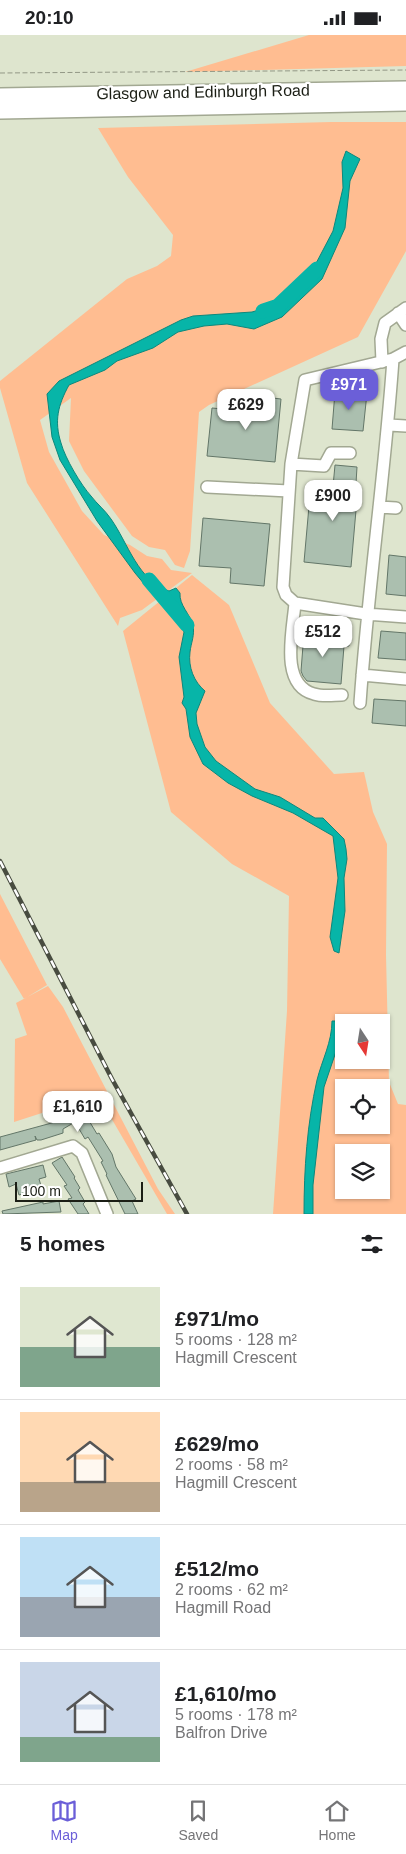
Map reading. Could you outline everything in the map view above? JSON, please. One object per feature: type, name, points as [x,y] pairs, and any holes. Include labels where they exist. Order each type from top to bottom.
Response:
[{"type":"highway","name":"Glasgow and Edinburgh Road","points":[[0,96],[406,89]]},
{"type":"highway","name":"Glasgow and Edinburgh Road","points":[[0,111],[406,103]]},
{"type":"street","points":[[382,362],[381,339],[385,323],[402,311],[406,325]]},
{"type":"street","points":[[406,352],[393,359],[305,380],[290,464],[283,587],[286,595],[295,603],[366,615],[406,617]]},
{"type":"street","points":[[360,703],[366,615],[388,425],[393,359]]},
{"type":"street","points":[[388,425],[406,426]]},
{"type":"street","points":[[290,464],[324,466],[331,453],[350,453]]},
{"type":"street","points":[[207,487],[289,491]]},
{"type":"street","points":[[379,507],[396,508]]},
{"type":"street","points":[[295,603],[291,669],[295,681],[300,688],[315,695],[342,695]]},
{"type":"street","points":[[362,675],[406,679]]},
{"type":"street","points":[[0,1168],[73,1146],[82,1153],[107,1214]]},
{"type":"path","points":[[0,73],[406,70]]},
{"type":"shaded area","points":[[309,35],[406,35],[406,66],[185,72]]},
{"type":"shaded area","points":[[406,122],[406,251],[358,337],[209,405],[199,412],[190,551],[184,568],[175,565],[165,550],[149,547],[132,536],[84,471],[69,441],[71,398],[40,420],[49,452],[82,511],[104,535],[130,545],[147,556],[162,559],[171,570],[192,573],[142,610],[120,618],[118,626],[27,483],[0,388],[0,381],[127,279],[157,266],[171,256],[173,235],[128,177],[98,128]]},
{"type":"shaded area","points":[[192,575],[229,605],[270,703],[334,774],[364,772],[373,812],[387,844],[387,1014],[335,1014],[335,1069],[389,1069],[389,1079],[335,1079],[335,1134],[390,1134],[390,1084],[398,1104],[406,1105],[406,1214],[273,1214],[287,1011],[289,896],[232,864],[171,812],[123,631]]},
{"type":"shaded area","points":[[0,894],[47,985],[24,999],[0,959]]},
{"type":"shaded area","points":[[48,986],[63,1007],[158,1189],[175,1214],[167,1214],[110,1116],[97,1104],[90,1104],[78,1098],[73,1103],[14,1122],[15,1039],[27,1035],[16,1003]]},
{"type":"water","points":[[346,151],[360,159],[350,181],[345,228],[322,279],[282,317],[254,329],[227,324],[204,326],[178,332],[153,348],[117,361],[105,370],[69,385],[58,413],[61,443],[74,471],[87,491],[111,519],[135,560],[149,579],[169,591],[176,588],[180,593],[181,602],[193,625],[190,649],[191,669],[198,683],[205,691],[196,713],[197,724],[205,747],[216,761],[255,789],[280,797],[315,818],[323,818],[344,839],[347,859],[344,878],[345,911],[339,953],[334,951],[330,937],[338,878],[333,836],[293,813],[252,796],[228,783],[203,764],[190,737],[186,709],[182,703],[184,697],[179,657],[184,632],[170,598],[150,591],[135,573],[97,521],[60,460],[52,437],[47,394],[59,381],[181,320],[193,316],[252,312],[289,301],[312,271],[333,231],[343,188],[342,162]]},
{"type":"water","points":[[332,1021],[335,1021],[335,1055],[324,1087],[313,1185],[313,1214],[304,1214],[308,1130],[317,1080],[332,1029]]},
{"type":"building","points":[[335,392],[367,393],[363,431],[332,429]]},
{"type":"building","points":[[247,395],[281,399],[275,462],[207,456],[212,408],[245,411]]},
{"type":"building","points":[[335,465],[357,467],[355,499],[357,499],[351,567],[304,562],[310,495],[332,497]]},
{"type":"building","points":[[203,518],[270,524],[264,586],[230,583],[231,568],[199,566]]},
{"type":"building","points":[[389,555],[406,557],[406,596],[386,594]]},
{"type":"building","points":[[381,631],[406,633],[406,660],[378,658]]},
{"type":"building","points":[[304,633],[349,637],[349,646],[344,646],[341,684],[307,681],[303,676],[301,671]]},
{"type":"building","points":[[374,699],[406,701],[406,726],[372,723]]},
{"type":"building","points":[[82,1109],[112,1154],[116,1167],[136,1199],[132,1201],[138,1214],[125,1214],[106,1175],[101,1162],[103,1161],[88,1137],[85,1139],[75,1122],[63,1129],[63,1133],[41,1140],[37,1140],[35,1136],[36,1140],[0,1150],[0,1137],[59,1121]]},
{"type":"building","points":[[62,1157],[75,1177],[80,1188],[78,1190],[85,1202],[83,1204],[89,1214],[78,1214],[68,1199],[72,1198],[64,1186],[67,1185],[52,1163]]},
{"type":"building","points":[[43,1165],[46,1177],[39,1179],[42,1189],[19,1195],[16,1184],[9,1187],[6,1174]]},
{"type":"building","points":[[59,1201],[61,1212],[3,1214],[2,1211],[43,1202],[43,1204]]},
{"type":"waterway","points":[[263,311],[278,306],[317,269]]},
{"type":"waterway","points":[[149,580],[187,625]]},
{"type":"railway","points":[[0,861],[112,1079],[187,1214]]}]
